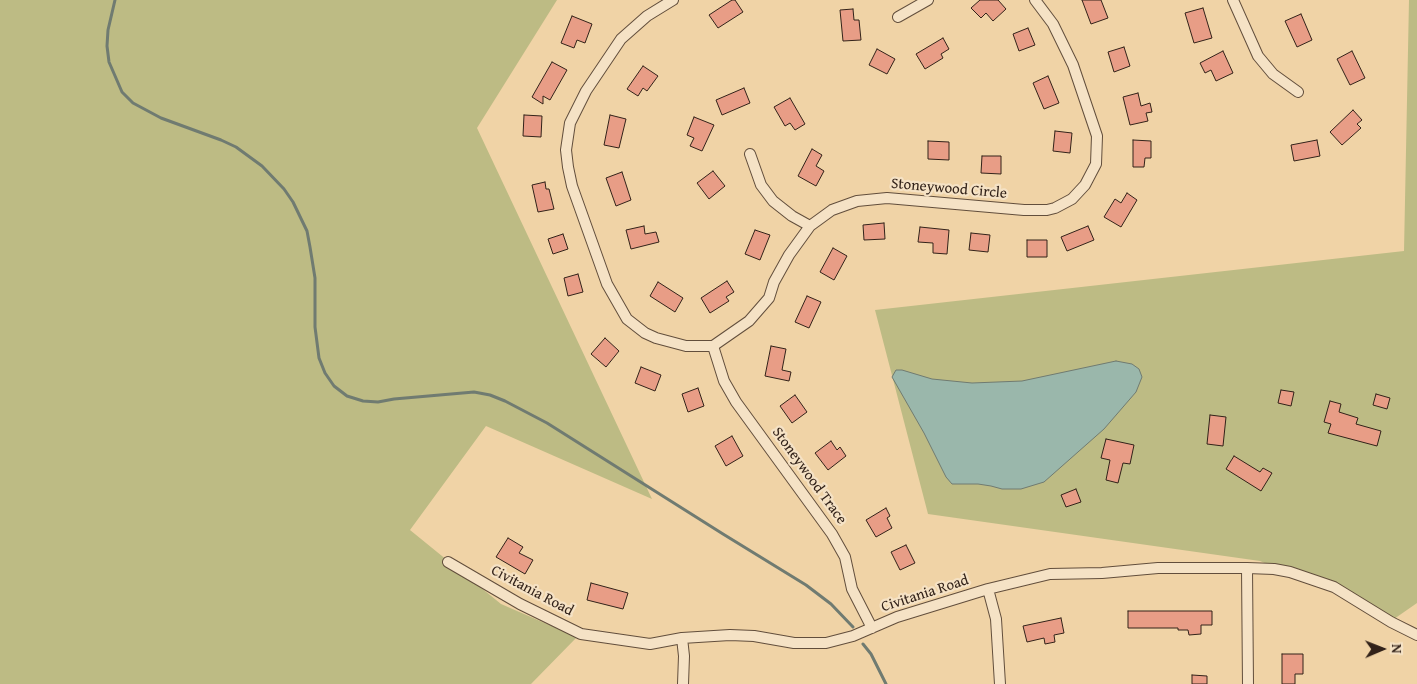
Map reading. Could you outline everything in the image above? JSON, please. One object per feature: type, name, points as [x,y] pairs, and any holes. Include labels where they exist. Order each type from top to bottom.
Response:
[{"type":"street","points":[[673,0],[636,25],[621,39],[609,56],[586,91],[570,123],[567,136],[567,158],[572,186],[607,284],[627,319],[645,333],[656,338],[686,346],[713,346]]},
{"type":"street","points":[[898,17],[928,0]]},
{"type":"street","name":"Stoneywood Circle","points":[[713,346],[749,320],[769,298],[774,282],[789,254],[810,226],[832,210],[857,201],[887,198],[1024,210],[1047,210],[1072,199],[1086,185],[1096,164],[1097,136],[1073,64],[1053,24],[1035,0]]},
{"type":"street","points":[[1233,0],[1258,56],[1273,74],[1298,92]]},
{"type":"street","points":[[750,154],[761,186],[773,200],[792,216],[810,226]]},
{"type":"street","name":"Stoneywood Trace","points":[[713,346],[724,380],[736,402],[832,534],[845,556],[852,589],[872,628]]},
{"type":"street","name":"Civitania Road","points":[[448,562],[520,604],[581,634],[650,644],[682,638],[730,635],[754,636],[812,644],[840,640],[897,618],[988,589],[1050,574],[1102,574],[1158,568],[1247,568],[1288,571],[1334,587],[1391,622],[1417,634]]},
{"type":"street","points":[[1247,568],[1248,684]]},
{"type":"street","points":[[988,589],[996,618],[1000,684]]},
{"type":"street","points":[[682,638],[684,656],[683,684]]},
{"type":"shaded area","points":[[0,0],[557,0],[477,128],[652,499],[486,426],[410,530],[501,604],[577,637],[531,684],[0,684]]},
{"type":"shaded area","points":[[1409,0],[1417,0],[1417,603],[1394,619],[1260,561],[928,514],[875,310],[1404,251]]},
{"type":"shaded area","points":[[1116,361],[1132,364],[1139,369],[1142,377],[1136,392],[1104,429],[1044,482],[1021,489],[1002,489],[978,484],[952,484],[946,477],[924,433],[892,377],[896,370],[902,370],[932,379],[972,383],[1022,381]]},
{"type":"building","points":[[735,0],[743,12],[718,28],[709,15]]},
{"type":"building","points":[[980,0],[998,0],[1006,9],[993,21],[986,13],[981,18],[971,8]]},
{"type":"building","points":[[1082,0],[1101,0],[1108,18],[1091,24]]},
{"type":"building","points":[[1203,8],[1212,38],[1194,43],[1185,13]]},
{"type":"building","points":[[853,9],[854,20],[859,20],[861,40],[843,41],[840,10]]},
{"type":"building","points":[[1301,14],[1312,40],[1297,47],[1285,21]]},
{"type":"building","points":[[572,16],[592,24],[585,43],[577,40],[574,48],[561,43]]},
{"type":"building","points":[[1028,28],[1035,45],[1019,51],[1013,34]]},
{"type":"building","points":[[943,38],[949,49],[941,54],[943,58],[925,69],[916,54]]},
{"type":"building","points":[[1124,47],[1130,66],[1114,72],[1108,52]]},
{"type":"building","points":[[877,49],[895,59],[887,74],[869,65]]},
{"type":"building","points":[[1223,51],[1233,73],[1216,81],[1211,70],[1205,73],[1200,63]]},
{"type":"building","points":[[1352,51],[1365,78],[1350,85],[1337,59]]},
{"type":"building","points":[[552,62],[567,70],[550,100],[543,96],[543,104],[532,97]]},
{"type":"building","points":[[643,66],[658,76],[647,91],[643,88],[638,96],[627,89]]},
{"type":"building","points":[[1048,76],[1059,103],[1044,109],[1033,83]]},
{"type":"building","points":[[744,88],[750,103],[722,115],[716,100]]},
{"type":"building","points":[[1138,93],[1141,106],[1150,103],[1152,112],[1146,113],[1148,121],[1130,125],[1123,97]]},
{"type":"building","points":[[790,98],[805,124],[795,130],[790,123],[785,126],[774,107]]},
{"type":"building","points":[[1353,110],[1362,120],[1357,124],[1361,128],[1342,145],[1330,132]]},
{"type":"building","points":[[524,115],[542,116],[541,137],[523,136]]},
{"type":"building","points":[[610,115],[626,119],[619,148],[604,145]]},
{"type":"building","points":[[694,117],[714,125],[702,151],[690,146],[694,138],[687,135]]},
{"type":"building","points":[[1055,131],[1072,133],[1070,153],[1053,151]]},
{"type":"building","points":[[1133,140],[1151,141],[1151,158],[1145,158],[1144,167],[1133,167]]},
{"type":"building","points":[[1317,140],[1320,156],[1294,161],[1291,145]]},
{"type":"building","points":[[928,141],[949,142],[949,160],[928,159]]},
{"type":"building","points":[[812,149],[822,155],[816,166],[824,171],[816,186],[798,176]]},
{"type":"building","points":[[982,156],[1001,156],[1001,174],[981,173]]},
{"type":"building","points":[[713,171],[725,186],[709,199],[697,183]]},
{"type":"building","points":[[622,172],[631,200],[616,206],[606,178]]},
{"type":"building","points":[[545,182],[546,189],[549,189],[554,209],[538,212],[532,185]]},
{"type":"building","points":[[1127,193],[1137,200],[1121,227],[1104,217],[1115,199],[1121,203]]},
{"type":"building","points":[[884,223],[885,239],[864,240],[863,225]]},
{"type":"building","points":[[644,226],[645,234],[656,232],[659,242],[631,249],[626,230]]},
{"type":"building","points":[[1088,226],[1094,240],[1067,251],[1061,237]]},
{"type":"building","points":[[920,227],[949,230],[947,254],[933,253],[933,243],[918,242]]},
{"type":"building","points":[[755,230],[770,235],[760,260],[745,254]]},
{"type":"building","points":[[971,233],[990,235],[988,252],[969,250]]},
{"type":"building","points":[[563,234],[568,249],[553,254],[548,239]]},
{"type":"building","points":[[1027,240],[1047,240],[1047,257],[1027,257]]},
{"type":"building","points":[[833,248],[847,256],[834,280],[820,272]]},
{"type":"building","points":[[578,274],[583,292],[568,296],[564,278]]},
{"type":"building","points":[[727,281],[734,292],[726,297],[729,301],[710,313],[701,298]]},
{"type":"building","points":[[658,282],[683,298],[675,312],[650,296]]},
{"type":"building","points":[[807,296],[821,302],[809,328],[795,322]]},
{"type":"building","points":[[605,338],[619,351],[606,367],[591,354]]},
{"type":"building","points":[[771,346],[786,349],[782,370],[791,372],[789,381],[765,376]]},
{"type":"building","points":[[641,367],[661,375],[655,391],[635,383]]},
{"type":"building","points":[[698,388],[704,406],[688,412],[682,394]]},
{"type":"building","points":[[1281,390],[1294,392],[1291,406],[1278,403]]},
{"type":"building","points":[[1376,394],[1390,398],[1387,409],[1373,405]]},
{"type":"building","points":[[795,395],[807,412],[792,423],[780,406]]},
{"type":"building","points":[[1330,401],[1341,404],[1339,412],[1358,418],[1356,424],[1381,431],[1377,446],[1328,433],[1331,424],[1324,422]]},
{"type":"building","points":[[1210,415],[1226,417],[1223,446],[1207,444]]},
{"type":"building","points":[[732,436],[743,456],[726,466],[715,446]]},
{"type":"building","points":[[1106,439],[1134,445],[1130,464],[1123,463],[1118,483],[1106,480],[1110,460],[1101,458]]},
{"type":"building","points":[[831,441],[837,450],[840,447],[846,456],[828,470],[815,453]]},
{"type":"building","points":[[1234,456],[1260,472],[1263,468],[1272,473],[1261,491],[1226,469]]},
{"type":"building","points":[[1076,489],[1081,502],[1066,507],[1061,495]]},
{"type":"building","points":[[886,508],[890,516],[887,518],[892,528],[876,537],[866,520]]},
{"type":"building","points":[[508,538],[523,547],[519,553],[533,560],[525,574],[496,557]]},
{"type":"building","points":[[906,545],[915,563],[900,570],[891,552]]},
{"type":"building","points":[[591,583],[628,593],[623,609],[587,600]]},
{"type":"building","points":[[1128,611],[1212,611],[1212,625],[1201,625],[1201,634],[1189,635],[1188,630],[1178,630],[1178,628],[1128,628]]},
{"type":"building","points":[[1061,618],[1064,633],[1054,635],[1055,642],[1045,644],[1044,638],[1027,642],[1023,626]]},
{"type":"building","points":[[1282,654],[1303,654],[1303,674],[1295,674],[1295,684],[1282,684]]},
{"type":"building","points":[[1192,675],[1207,676],[1207,684],[1192,684]]},
{"type":"waterway","points":[[115,0],[108,30],[107,46],[109,62],[122,92],[133,103],[161,118],[236,147],[262,166],[284,189],[293,202],[307,231],[310,247],[315,278],[315,327],[319,358],[325,373],[334,386],[347,396],[363,401],[378,402],[474,392],[490,395],[505,401],[547,423],[806,585],[831,604],[853,627]]},
{"type":"waterway","points":[[863,644],[871,654],[886,684]]}]
